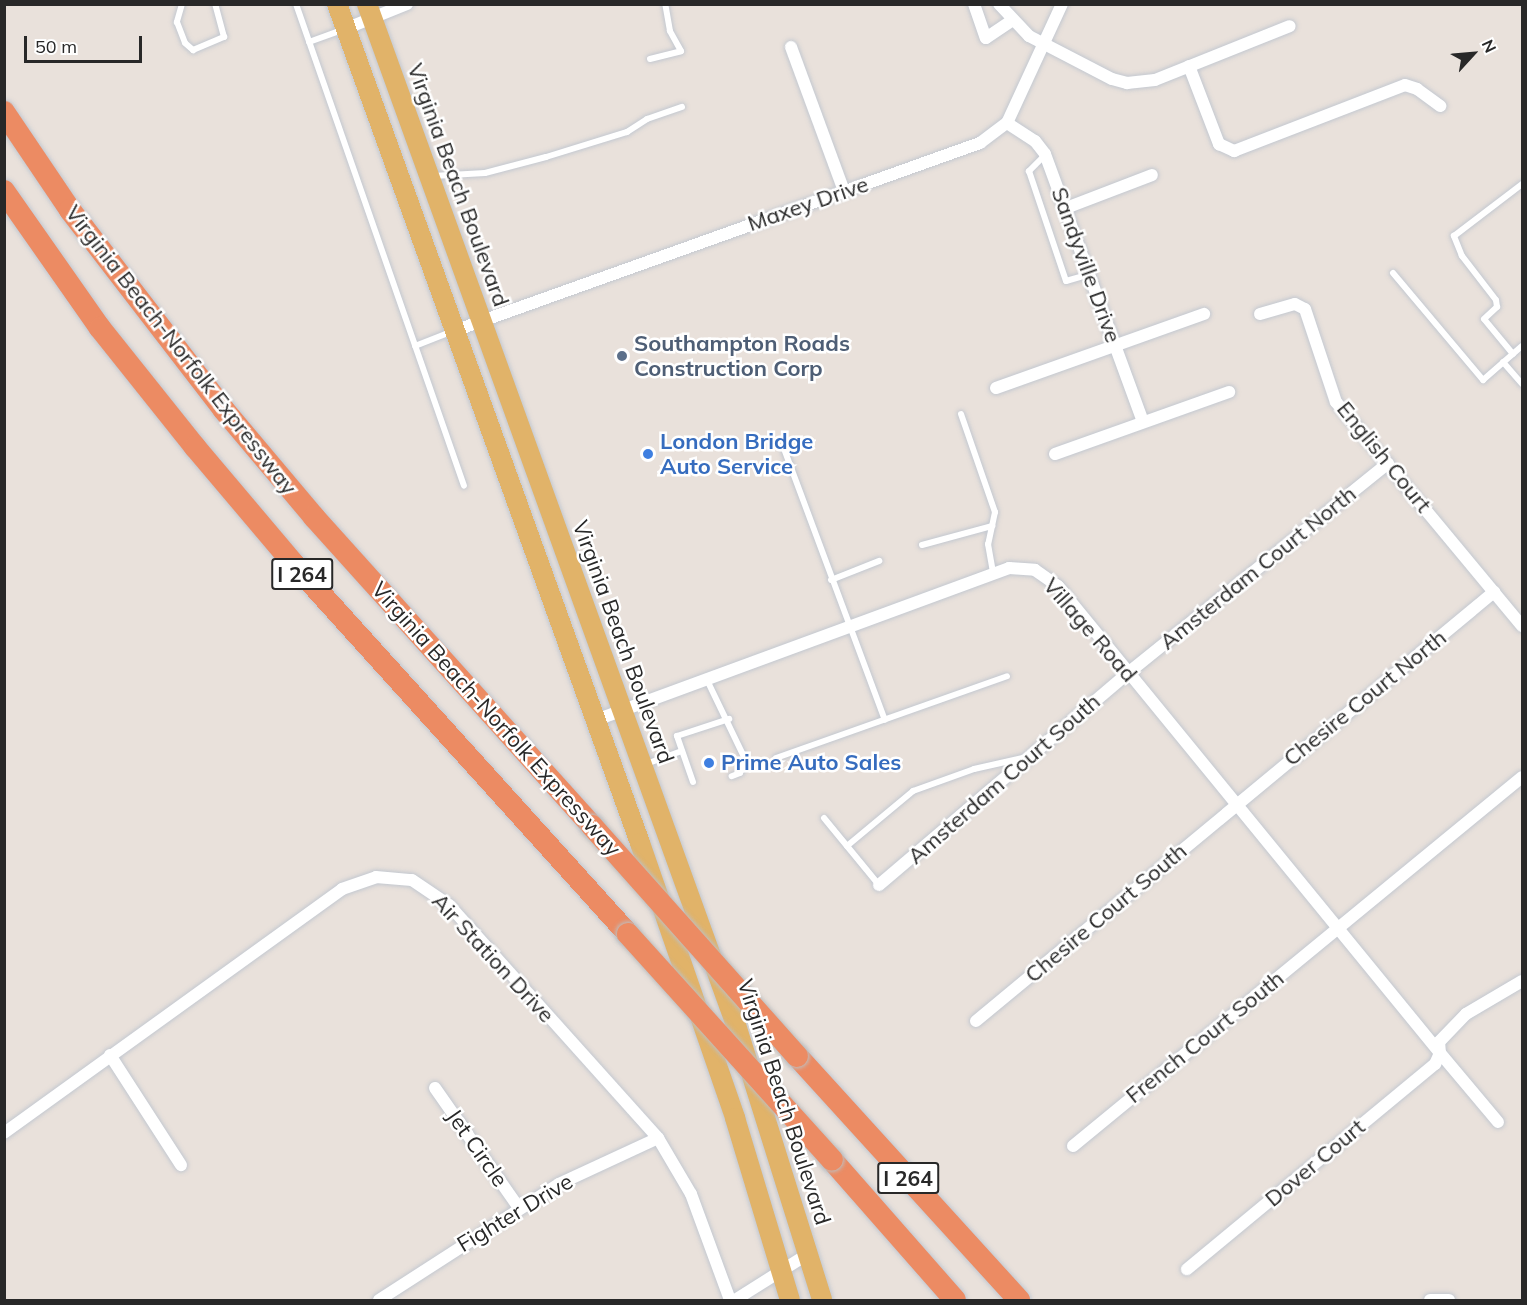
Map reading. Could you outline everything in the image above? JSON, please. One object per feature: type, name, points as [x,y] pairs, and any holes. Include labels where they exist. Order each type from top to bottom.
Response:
[{"type":"highway","name":"Virginia Beach-Norfolk Expressway","points":[[4,112],[70,210],[224,410],[322,526],[796,1056],[1019,1300]]},
{"type":"highway","name":"Virginia Beach-Norfolk Expressway","points":[[4,191],[100,328],[195,447],[293,563],[832,1160],[955,1300]]},
{"type":"main road","points":[[337,4],[596,720],[735,1118],[790,1300]]},
{"type":"main road","name":"Virginia Beach Boulevard","points":[[369,11],[736,1025],[822,1300]]},
{"type":"street","points":[[345,29],[369,11],[407,4]]},
{"type":"street","points":[[974,4],[986,38],[1011,21]]},
{"type":"street","points":[[999,4],[1011,21],[1044,44],[1127,82],[1155,80],[1290,26]]},
{"type":"street","name":"Maxey Drive","points":[[454,331],[980,143],[1007,123],[1062,4]]},
{"type":"street","points":[[791,47],[844,191]]},
{"type":"street","points":[[1189,66],[1219,144],[1234,151],[1405,85],[1417,89],[1440,106]]},
{"type":"street","name":"Sandyville Drive","points":[[1007,123],[1035,141],[1045,154],[1143,422]]},
{"type":"street","points":[[1066,208],[1152,175]]},
{"type":"street","name":"English Court","points":[[1260,314],[1295,304],[1305,309],[1336,402],[1522,626]]},
{"type":"street","points":[[996,388],[1204,314]]},
{"type":"street","points":[[1055,454],[1229,392]]},
{"type":"street","name":"Amsterdam Court North","points":[[1128,673],[1388,463]]},
{"type":"street","name":"Village Road","points":[[596,720],[993,574],[1022,567],[1048,576],[1498,1122]]},
{"type":"street","name":"Chesire Court North","points":[[1236,805],[1494,592]]},
{"type":"street","name":"Amsterdam Court South","points":[[879,885],[1128,673]]},
{"type":"street","name":"French Court South","points":[[1073,1146],[1522,777]]},
{"type":"street","name":"Chesire Court South","points":[[976,1021],[1236,805]]},
{"type":"street","name":"Air Station Drive","points":[[4,1133],[342,889],[376,877],[393,876],[412,880],[449,905],[658,1138],[691,1194],[730,1300]]},
{"type":"street","name":"Dover Court","points":[[1187,1269],[1434,1064],[1440,1053],[1441,1035],[1492,996],[1522,981]]},
{"type":"street","points":[[110,1055],[181,1165]]},
{"type":"street","name":"Jet Circle","points":[[435,1088],[519,1208]]},
{"type":"street","name":"Fighter Drive","points":[[379,1300],[519,1208],[608,1159],[658,1138]]},
{"type":"street","points":[[735,1300],[808,1254]]},
{"type":"street","points":[[1430,1300],[1449,1300]]},
{"type":"lane","points":[[182,4],[177,22],[185,43],[193,50],[224,37],[215,4]]},
{"type":"lane","points":[[296,4],[464,486]]},
{"type":"lane","points":[[650,59],[681,51],[670,31],[665,4]]},
{"type":"lane","points":[[309,42],[345,29]]},
{"type":"lane","points":[[429,177],[450,172],[485,173],[546,157],[627,132],[647,119],[682,108]]},
{"type":"lane","points":[[1045,154],[1029,171],[1066,281],[1090,274]]},
{"type":"lane","points":[[1513,354],[1484,319],[1497,307],[1496,300],[1462,256],[1454,236],[1522,184]]},
{"type":"lane","points":[[1393,273],[1483,380],[1522,346]]},
{"type":"lane","points":[[415,346],[454,331]]},
{"type":"lane","points":[[1503,363],[1522,384]]},
{"type":"lane","points":[[961,414],[987,484],[994,512],[988,544],[993,574]]},
{"type":"lane","points":[[783,446],[848,626],[885,720]]},
{"type":"lane","points":[[922,545],[992,526]]},
{"type":"lane","points":[[831,580],[879,561]]},
{"type":"lane","points":[[776,758],[1007,676]]},
{"type":"lane","points":[[706,679],[729,719],[746,761],[740,773],[732,776]]},
{"type":"lane","points":[[693,782],[678,736],[729,719]]},
{"type":"lane","points":[[642,766],[682,751]]},
{"type":"lane","points":[[847,846],[913,791],[974,769],[1030,757]]},
{"type":"lane","points":[[824,818],[879,885]]},
{"type":"place","name":"Southampton Roads Construction Corp","points":[[622,356]]},
{"type":"place","name":"London Bridge Auto Service","points":[[648,454]]},
{"type":"place","name":"Prime Auto Sales","points":[[709,763]]}]
